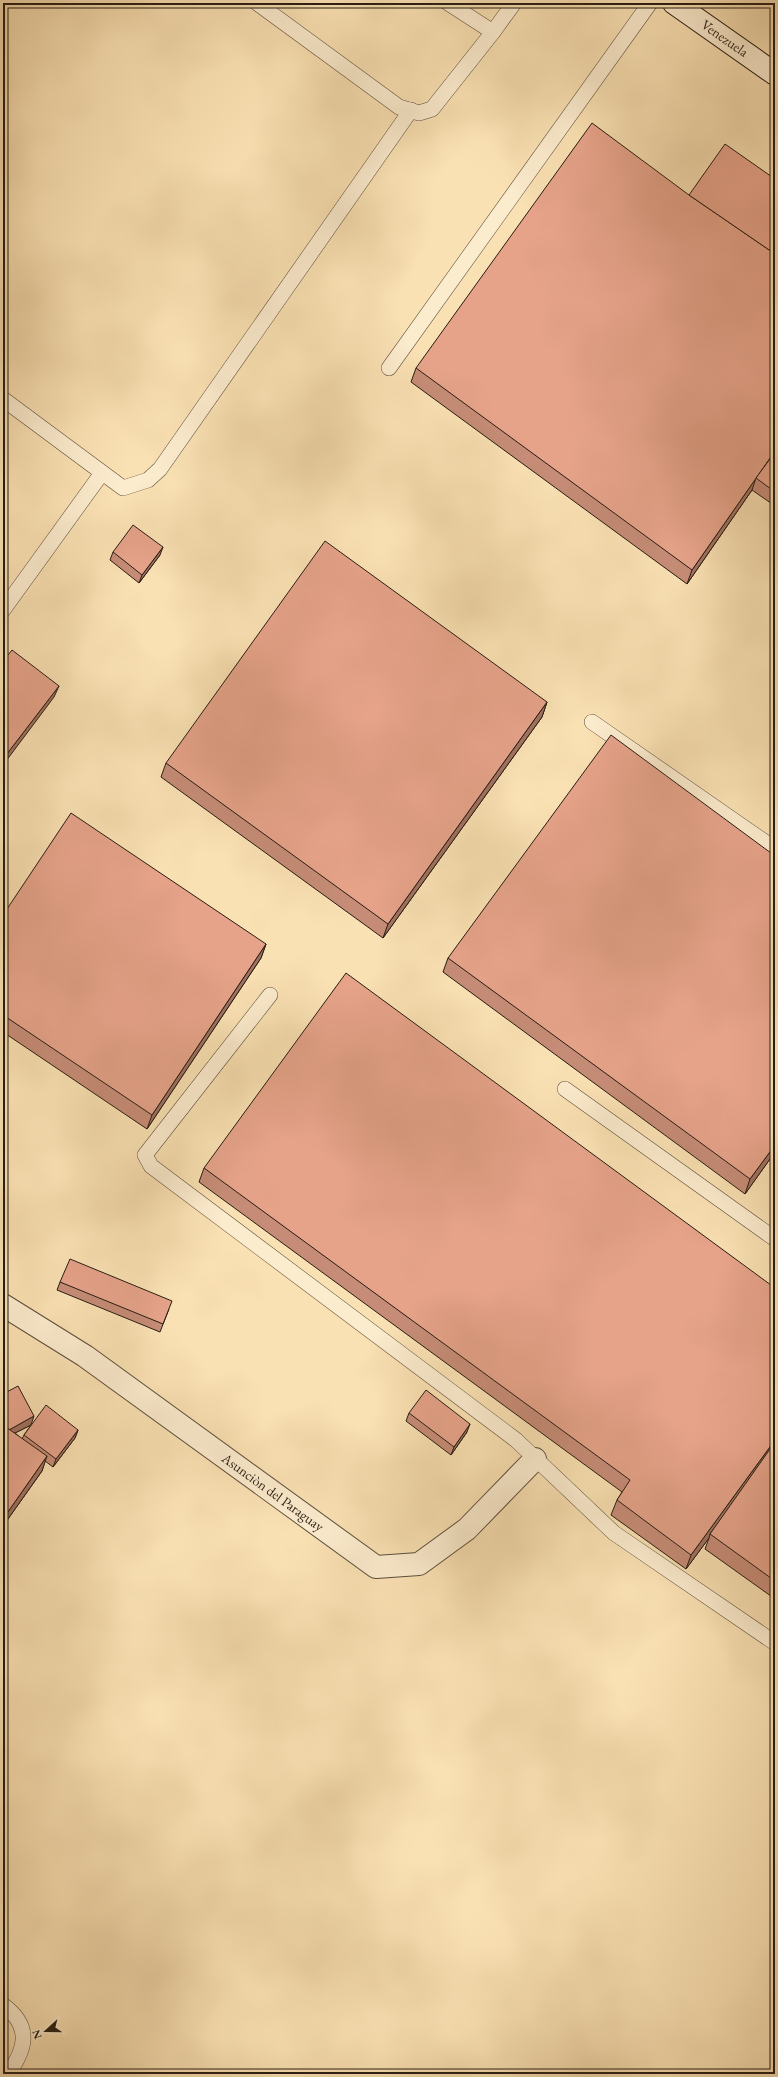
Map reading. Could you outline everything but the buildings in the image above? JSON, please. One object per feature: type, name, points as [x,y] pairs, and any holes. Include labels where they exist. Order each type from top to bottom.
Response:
[{"type":"street","name":"Venezuela","points":[[674,3],[775,74]]},
{"type":"street","name":"Asunciòn del Paraguay","points":[[3,1305],[85,1356],[376,1567],[418,1564],[467,1529],[535,1459]]},
{"type":"lane","points":[[257,3],[399,107],[418,113],[432,109],[514,3]]},
{"type":"lane","points":[[448,3],[493,32]]},
{"type":"lane","points":[[389,368],[650,3]]},
{"type":"lane","points":[[3,400],[123,488],[148,480],[160,469],[411,110]]},
{"type":"lane","points":[[3,610],[102,473]]},
{"type":"lane","points":[[592,722],[775,849]]},
{"type":"lane","points":[[270,995],[145,1155],[151,1166],[509,1436],[614,1533],[775,1643]]},
{"type":"lane","points":[[565,1089],[775,1239]]},
{"type":"lane","points":[[3,2005],[21,2024],[24,2043],[18,2060],[8,2074]]}]
